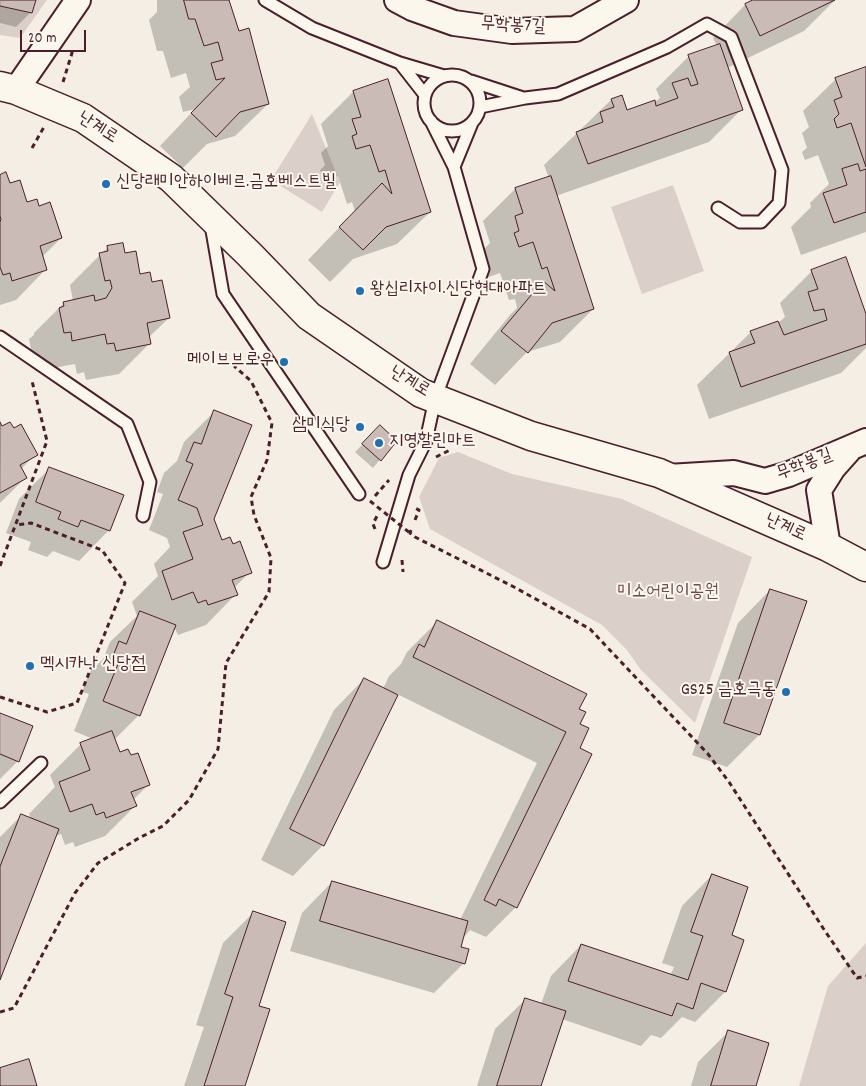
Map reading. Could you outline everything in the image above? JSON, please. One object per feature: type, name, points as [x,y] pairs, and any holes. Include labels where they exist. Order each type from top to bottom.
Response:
[{"type":"main road","name":"난계로","points":[[8,88],[83,118],[171,178],[309,316],[421,393],[531,436],[659,473],[828,548],[866,567]]},
{"type":"street","name":"난계로","points":[[8,88],[78,0]]},
{"type":"street","name":"무학봉7길","points":[[397,0],[412,8],[454,22],[512,31],[575,29],[626,0]]},
{"type":"street","name":"무학봉길","points":[[668,477],[734,473],[765,481],[790,474],[859,444]]},
{"type":"street","name":"무학봉길","points":[[828,548],[819,490],[833,468],[859,444]]},
{"type":"lane","points":[[265,0],[312,28],[400,63],[444,76]]},
{"type":"lane","points":[[480,107],[558,94],[667,47],[706,24],[731,37],[782,170],[779,203],[761,222],[740,222],[718,208]]},
{"type":"lane","points":[[400,63],[425,95]]},
{"type":"lane","points":[[383,562],[409,475],[426,441],[435,399],[483,269],[454,167],[426,113],[425,95],[429,86],[436,80],[454,74],[525,98]]},
{"type":"lane","points":[[431,121],[438,127],[456,131],[472,123],[478,116],[480,107],[477,89],[471,81]]},
{"type":"lane","points":[[454,167],[472,123]]},
{"type":"lane","points":[[210,216],[222,294],[359,494]]},
{"type":"lane","points":[[0,337],[127,424],[150,482],[143,516]]},
{"type":"lane","points":[[0,802],[41,763]]},
{"type":"path","points":[[0,1012],[14,1008],[75,893],[98,863],[163,826],[188,800],[218,749],[226,663],[268,592],[271,558],[254,515],[251,496],[267,460],[272,422],[251,382],[234,366]]},
{"type":"path","points":[[0,566],[48,441],[32,381]]},
{"type":"path","points":[[392,476],[370,501],[415,537],[590,629],[708,754],[729,782],[857,978],[866,976]]},
{"type":"path","points":[[0,697],[47,712],[77,703],[125,582],[102,550],[31,523],[16,525]]},
{"type":"green space","points":[[0,0],[47,0],[20,38],[0,35]]},
{"type":"green space","points":[[312,114],[340,182],[322,212],[271,180]]},
{"type":"green space","points":[[673,185],[704,271],[642,294],[611,207]]},
{"type":"green space","name":"미소어린이공원","points":[[458,452],[512,474],[622,499],[752,557],[695,723],[641,670],[627,650],[602,625],[430,529],[419,497],[439,458]]},
{"type":"green space","points":[[866,943],[866,1086],[799,1086],[828,986]]},
{"type":"building","points":[[0,0],[36,0],[32,13],[0,6]]},
{"type":"building","points":[[184,0],[229,0],[239,31],[249,28],[269,104],[240,112],[216,137],[191,113],[225,78],[216,80],[211,63],[223,60],[218,42],[204,46],[195,19],[189,19]]},
{"type":"building","points":[[753,0],[835,0],[760,36],[745,4]]},
{"type":"building","points":[[720,44],[743,110],[588,164],[576,132],[603,122],[600,112],[614,107],[611,99],[622,95],[627,110],[655,100],[656,106],[678,98],[672,83],[688,78],[691,86],[698,84],[688,55]]},
{"type":"building","points":[[866,67],[866,167],[851,123],[837,128],[834,119],[839,114],[834,100],[842,97],[835,78]]},
{"type":"building","points":[[388,79],[431,212],[386,227],[363,250],[339,227],[382,183],[392,194],[385,170],[379,172],[370,145],[356,149],[352,136],[357,134],[352,119],[361,117],[353,91]]},
{"type":"building","points":[[858,164],[860,171],[866,169],[866,212],[834,223],[823,193],[847,185],[842,169]]},
{"type":"building","points":[[6,172],[10,183],[20,180],[27,202],[37,199],[39,206],[50,202],[62,238],[40,246],[47,270],[12,281],[10,273],[3,275],[0,267],[0,175]]},
{"type":"building","points":[[551,176],[594,309],[552,323],[528,353],[501,331],[543,281],[555,291],[547,267],[542,269],[533,242],[519,247],[514,233],[519,231],[515,216],[523,213],[515,188]]},
{"type":"building","points":[[123,243],[125,253],[136,251],[140,274],[150,272],[152,282],[162,280],[170,318],[147,323],[151,344],[116,351],[114,343],[107,344],[105,334],[72,341],[71,332],[64,333],[59,308],[64,306],[63,302],[94,295],[95,301],[106,298],[112,288],[110,280],[105,281],[99,253],[108,251],[107,246]]},
{"type":"building","points":[[846,257],[866,314],[866,344],[741,387],[729,352],[755,343],[750,331],[778,321],[784,335],[827,320],[824,309],[814,311],[808,292],[818,289],[811,270]]},
{"type":"building","points":[[214,410],[252,425],[214,519],[222,540],[230,537],[233,544],[240,541],[252,573],[232,580],[238,595],[208,605],[206,600],[198,603],[193,592],[172,600],[162,571],[193,559],[183,532],[203,525],[197,508],[178,500],[193,464],[186,461],[194,442],[201,444]]},
{"type":"building","points":[[0,422],[2,426],[10,422],[14,428],[21,424],[38,455],[20,465],[27,478],[0,493]]},
{"type":"building","name":"지영할린마트","points":[[380,425],[397,441],[381,461],[362,444]]},
{"type":"building","points":[[49,467],[124,495],[110,531],[81,520],[78,527],[58,519],[61,512],[36,502]]},
{"type":"building","points":[[770,589],[807,601],[760,735],[724,723]]},
{"type":"building","points":[[140,611],[176,625],[140,716],[103,701],[118,664],[111,661],[119,641],[126,644]]},
{"type":"building","points":[[437,620],[587,694],[579,709],[586,712],[580,724],[589,728],[580,748],[592,754],[517,908],[499,899],[496,906],[484,900],[566,732],[413,657],[419,644],[424,647]]},
{"type":"building","points":[[364,678],[398,695],[324,846],[290,829]]},
{"type":"building","points":[[0,713],[33,726],[19,762],[0,754]]},
{"type":"building","points":[[112,731],[120,752],[128,749],[131,755],[138,753],[150,785],[131,792],[137,806],[106,818],[104,812],[96,815],[92,804],[70,812],[59,782],[90,770],[80,743]]},
{"type":"building","points":[[21,814],[59,829],[0,980],[0,867]]},
{"type":"building","points":[[712,874],[748,887],[732,935],[744,940],[726,992],[701,983],[693,1009],[677,1003],[672,1016],[568,981],[581,944],[688,980],[703,936],[691,932]]},
{"type":"building","points":[[332,881],[468,921],[461,947],[469,949],[465,964],[320,921]]},
{"type":"building","points":[[253,911],[286,922],[259,1006],[270,1009],[245,1086],[204,1086],[233,997],[225,994]]},
{"type":"building","points":[[525,998],[566,1011],[541,1086],[497,1086]]},
{"type":"building","points":[[728,1030],[769,1043],[756,1086],[711,1086]]},
{"type":"building","points":[[29,1059],[37,1086],[0,1086],[0,1068]]},
{"type":"place","name":"신당래미안하이베르.금호베스트빌","points":[[106,184]]},
{"type":"place","name":"왕십리자이.신당현대아파트","points":[[360,291]]},
{"type":"place","name":"메이브브로우","points":[[284,362]]},
{"type":"place","name":"삼미식당","points":[[360,427]]},
{"type":"place","name":"지영할린마트","points":[[379,443]]},
{"type":"place","name":"멕시카나 신당점","points":[[30,666]]},
{"type":"place","name":"GS25 금호극동","points":[[786,692]]}]
